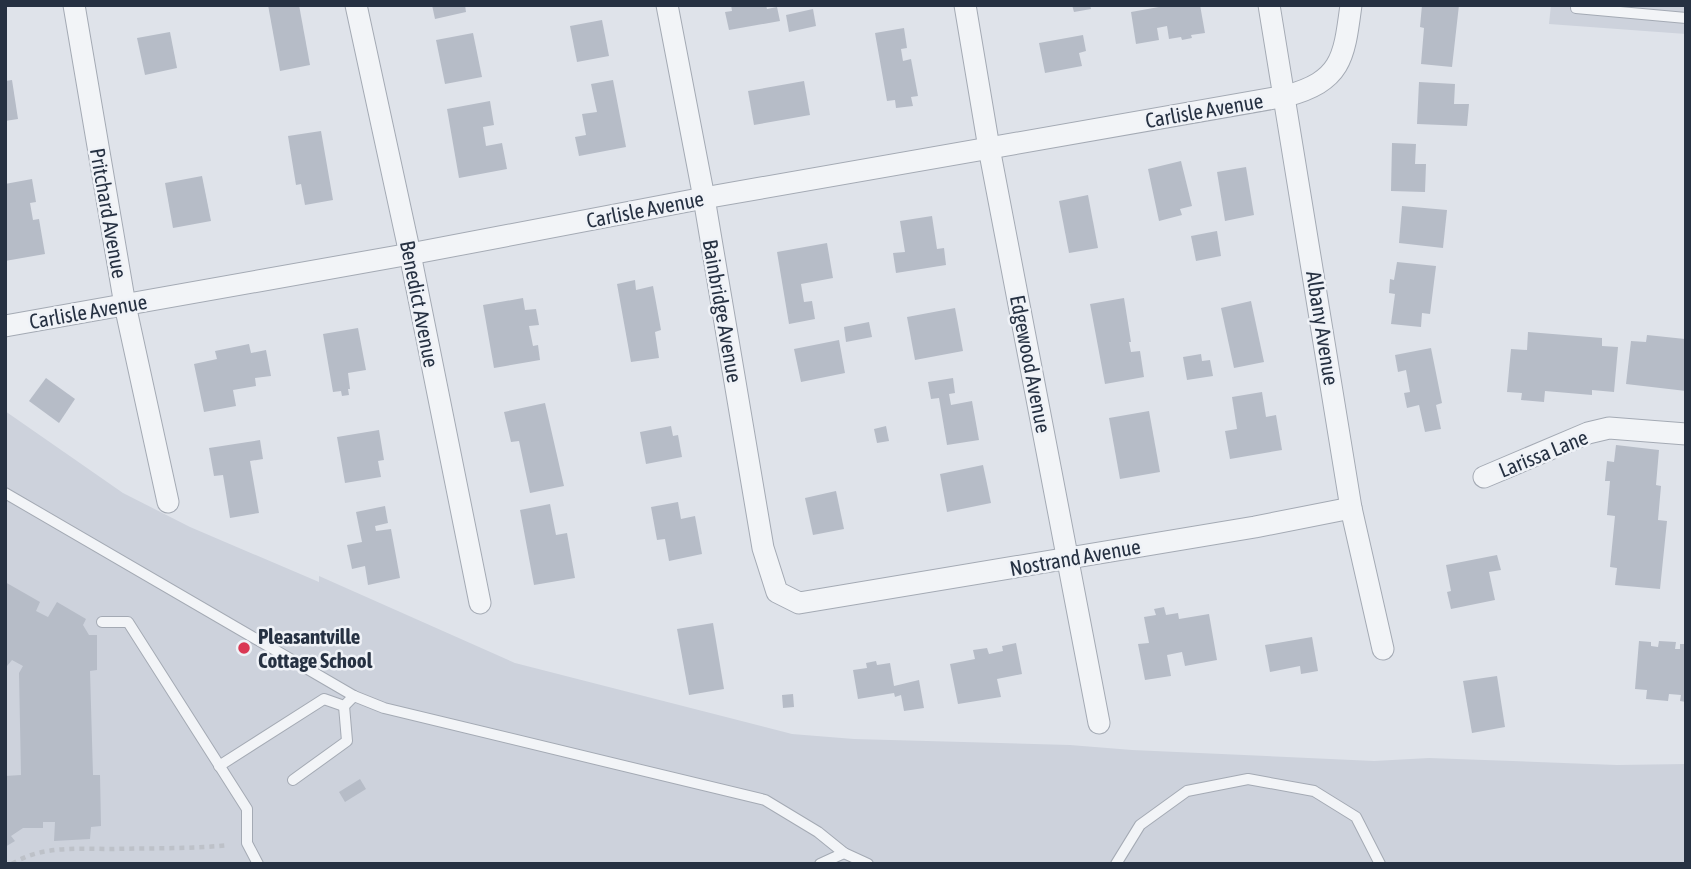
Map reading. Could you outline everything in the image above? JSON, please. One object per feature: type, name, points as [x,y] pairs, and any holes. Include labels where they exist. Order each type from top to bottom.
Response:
[{"type":"street","name":"Pritchard Avenue","points":[[74,5],[125,305],[168,502]]},
{"type":"street","name":"Benedict Avenue","points":[[356,5],[410,254],[480,603]]},
{"type":"street","name":"Bainbridge Avenue","points":[[667,5],[704,198],[763,548],[777,592],[799,603]]},
{"type":"street","name":"Edgewood Avenue","points":[[965,5],[989,148],[1099,723]]},
{"type":"street","name":"Albany Avenue","points":[[1269,5],[1286,96],[1351,508],[1383,649]]},
{"type":"street","name":"Carlisle Avenue","points":[[5,326],[410,254],[704,198],[1286,96],[1314,87],[1338,65],[1343,55],[1351,5]]},
{"type":"street","name":"Larissa Lane","points":[[1484,477],[1588,433],[1609,428],[1686,434]]},
{"type":"street","name":"Nostrand Avenue","points":[[799,603],[1255,527],[1351,508]]},
{"type":"lane","points":[[1576,5],[1576,8],[1686,18]]},
{"type":"lane","points":[[5,493],[354,696],[384,708],[765,800],[818,832],[844,853],[868,864]]},
{"type":"lane","points":[[102,622],[128,622],[247,809],[247,843],[258,864]]},
{"type":"lane","points":[[293,780],[347,741],[344,706],[354,696]]},
{"type":"lane","points":[[219,766],[324,699],[344,706]]},
{"type":"lane","points":[[1116,864],[1140,825],[1187,791],[1248,779],[1314,791],[1356,817],[1380,864]]},
{"type":"lane","points":[[820,864],[844,853]]},
{"type":"path","points":[[12,864],[26,855],[56,850],[203,847],[247,843]]},
{"type":"shaded area","points":[[1551,5],[1686,5],[1686,34],[1549,24]]},
{"type":"shaded area","name":"Pleasantville Cottage School","points":[[5,411],[123,493],[190,527],[319,582],[319,576],[515,663],[792,734],[854,739],[1070,745],[1374,761],[1429,758],[1617,765],[1686,764],[1686,864],[5,864]]},
{"type":"building","points":[[268,5],[299,5],[310,65],[280,71]]},
{"type":"building","points":[[432,5],[465,5],[466,12],[435,19]]},
{"type":"building","points":[[731,5],[766,5],[767,9],[777,7],[780,21],[729,30],[725,12],[732,11]]},
{"type":"building","points":[[1072,5],[1090,5],[1091,9],[1074,12]]},
{"type":"building","points":[[1170,5],[1200,5],[1205,33],[1191,35],[1192,38],[1182,40],[1181,37],[1169,39],[1167,26],[1157,28],[1159,40],[1136,44],[1131,12]]},
{"type":"building","points":[[1422,5],[1459,5],[1452,67],[1421,64],[1424,28],[1420,27]]},
{"type":"building","points":[[813,9],[816,26],[789,32],[786,15]]},
{"type":"building","points":[[602,20],[609,56],[577,62],[570,26]]},
{"type":"building","points":[[904,28],[907,48],[901,49],[903,61],[911,59],[918,96],[911,97],[913,106],[896,108],[895,100],[887,101],[875,33]]},
{"type":"building","points":[[170,32],[177,68],[145,75],[137,38]]},
{"type":"building","points":[[473,33],[482,77],[445,84],[436,40]]},
{"type":"building","points":[[1083,35],[1086,51],[1079,53],[1082,66],[1045,73],[1039,43]]},
{"type":"building","points":[[12,80],[18,119],[5,121],[5,81]]},
{"type":"building","points":[[613,80],[626,147],[579,156],[575,137],[586,135],[582,114],[597,112],[591,84]]},
{"type":"building","points":[[804,81],[810,115],[754,125],[748,91]]},
{"type":"building","points":[[1419,82],[1455,84],[1454,104],[1469,104],[1467,126],[1417,124]]},
{"type":"building","points":[[490,101],[494,125],[483,127],[486,146],[502,143],[507,169],[459,178],[447,109]]},
{"type":"building","points":[[321,131],[333,200],[305,205],[301,184],[296,185],[288,136]]},
{"type":"building","points":[[1392,143],[1416,144],[1415,164],[1426,164],[1425,192],[1391,191]]},
{"type":"building","points":[[1181,161],[1192,206],[1180,209],[1182,215],[1159,221],[1148,169]]},
{"type":"building","points":[[1246,167],[1254,215],[1225,221],[1217,172]]},
{"type":"building","points":[[202,176],[211,221],[173,228],[165,183]]},
{"type":"building","points":[[32,179],[36,202],[30,203],[33,220],[39,219],[45,254],[5,261],[5,184]]},
{"type":"building","points":[[1088,195],[1098,248],[1069,253],[1059,201]]},
{"type":"building","points":[[1402,206],[1447,210],[1443,248],[1399,243]]},
{"type":"building","points":[[932,216],[937,249],[944,248],[946,265],[896,273],[893,253],[905,252],[900,221]]},
{"type":"building","points":[[1217,231],[1221,256],[1196,261],[1191,236]]},
{"type":"building","points":[[827,243],[833,278],[801,284],[804,302],[812,301],[815,319],[789,324],[777,252]]},
{"type":"building","points":[[1397,262],[1436,266],[1430,314],[1422,313],[1421,327],[1391,324],[1395,294],[1389,293],[1390,279],[1394,280]]},
{"type":"building","points":[[635,280],[636,290],[653,286],[661,330],[655,332],[659,358],[631,362],[617,284]]},
{"type":"building","points":[[523,298],[525,310],[536,309],[539,325],[529,326],[533,346],[538,345],[540,360],[494,368],[483,305]]},
{"type":"building","points":[[1124,298],[1131,352],[1140,351],[1144,377],[1105,384],[1090,304]]},
{"type":"building","points":[[1251,301],[1264,362],[1234,368],[1221,308]]},
{"type":"building","points":[[955,308],[963,351],[915,360],[907,317]]},
{"type":"building","points":[[869,322],[872,337],[846,342],[844,327]]},
{"type":"building","points":[[358,328],[366,370],[348,373],[349,395],[342,396],[341,391],[333,392],[323,334]]},
{"type":"building","points":[[1528,332],[1602,338],[1602,346],[1618,347],[1614,392],[1592,390],[1592,395],[1545,391],[1544,402],[1521,400],[1522,393],[1507,392],[1511,349],[1527,350]]},
{"type":"building","points":[[1647,335],[1685,339],[1686,391],[1626,384],[1631,341],[1646,342]]},
{"type":"building","points":[[839,340],[845,373],[801,382],[794,349]]},
{"type":"building","points":[[249,344],[251,353],[266,350],[271,376],[255,378],[256,386],[233,390],[236,406],[204,412],[194,364],[217,359],[215,351]]},
{"type":"building","points":[[1431,348],[1442,403],[1436,405],[1441,429],[1425,432],[1419,405],[1407,408],[1404,393],[1410,392],[1406,370],[1398,372],[1395,355]]},
{"type":"building","points":[[1201,354],[1202,361],[1210,360],[1213,376],[1187,380],[1183,357]]},
{"type":"building","points":[[46,378],[75,399],[59,423],[29,401]]},
{"type":"building","points":[[953,378],[955,393],[949,394],[951,405],[972,401],[979,440],[947,445],[939,398],[931,399],[928,382]]},
{"type":"building","points":[[1262,392],[1266,417],[1276,415],[1282,450],[1230,459],[1225,431],[1237,429],[1232,397]]},
{"type":"building","points":[[545,403],[564,486],[530,493],[519,441],[511,442],[504,412]]},
{"type":"building","points":[[1149,411],[1160,472],[1120,479],[1109,418]]},
{"type":"building","points":[[671,426],[673,436],[678,435],[682,457],[646,464],[640,432]]},
{"type":"building","points":[[886,426],[889,441],[877,443],[874,429]]},
{"type":"building","points":[[379,430],[384,460],[378,461],[381,477],[345,483],[337,437]]},
{"type":"building","points":[[260,440],[263,459],[250,461],[259,513],[230,518],[223,475],[214,476],[209,448]]},
{"type":"building","points":[[1616,445],[1659,450],[1656,485],[1661,486],[1658,520],[1667,521],[1660,589],[1615,585],[1617,568],[1610,567],[1615,516],[1607,515],[1610,481],[1605,481],[1607,461],[1614,462]]},
{"type":"building","points":[[983,465],[991,503],[947,512],[940,474]]},
{"type":"building","points":[[836,491],[844,529],[813,535],[805,498]]},
{"type":"building","points":[[678,502],[681,519],[695,516],[702,554],[669,561],[665,539],[657,540],[651,507]]},
{"type":"building","points":[[550,504],[556,535],[567,533],[575,578],[534,585],[520,510]]},
{"type":"building","points":[[385,506],[388,523],[375,526],[376,531],[391,529],[400,578],[368,585],[365,566],[352,569],[347,545],[362,542],[356,512]]},
{"type":"building","points":[[1497,555],[1501,570],[1489,572],[1495,600],[1451,609],[1446,565]]},
{"type":"building","points":[[5,582],[40,602],[36,611],[48,617],[57,602],[86,619],[83,625],[89,635],[97,635],[97,670],[90,671],[93,775],[100,775],[101,826],[91,827],[90,839],[54,841],[55,822],[43,822],[43,828],[23,828],[11,836],[15,841],[5,847],[5,776],[21,775],[19,673],[23,666],[12,660],[5,665]]},
{"type":"building","points":[[1164,607],[1166,615],[1178,613],[1179,619],[1209,614],[1217,660],[1185,666],[1182,652],[1167,655],[1171,676],[1145,680],[1138,644],[1149,643],[1144,617],[1156,615],[1154,609]]},
{"type":"building","points":[[713,623],[724,689],[689,695],[677,629]]},
{"type":"building","points":[[1312,637],[1318,671],[1301,674],[1300,666],[1270,672],[1265,645]]},
{"type":"building","points":[[1639,641],[1651,642],[1651,646],[1658,647],[1659,641],[1676,642],[1675,649],[1680,649],[1680,644],[1686,644],[1686,702],[1680,701],[1681,695],[1669,694],[1668,701],[1646,699],[1647,690],[1635,689]]},
{"type":"building","points":[[1016,643],[1022,674],[997,679],[1001,697],[958,704],[950,664],[975,659],[973,650],[987,648],[989,654],[1003,651],[1002,646]]},
{"type":"building","points":[[876,661],[877,665],[890,663],[894,686],[919,680],[924,708],[904,711],[901,695],[895,697],[894,693],[858,699],[853,670],[867,668],[866,663]]},
{"type":"building","points":[[1497,676],[1505,727],[1472,733],[1463,681]]},
{"type":"building","points":[[793,694],[794,707],[783,708],[782,695]]},
{"type":"building","points":[[360,779],[366,789],[345,802],[339,792]]},
{"type":"place","name":"Pleasantville Cottage School","points":[[244,648]]}]
